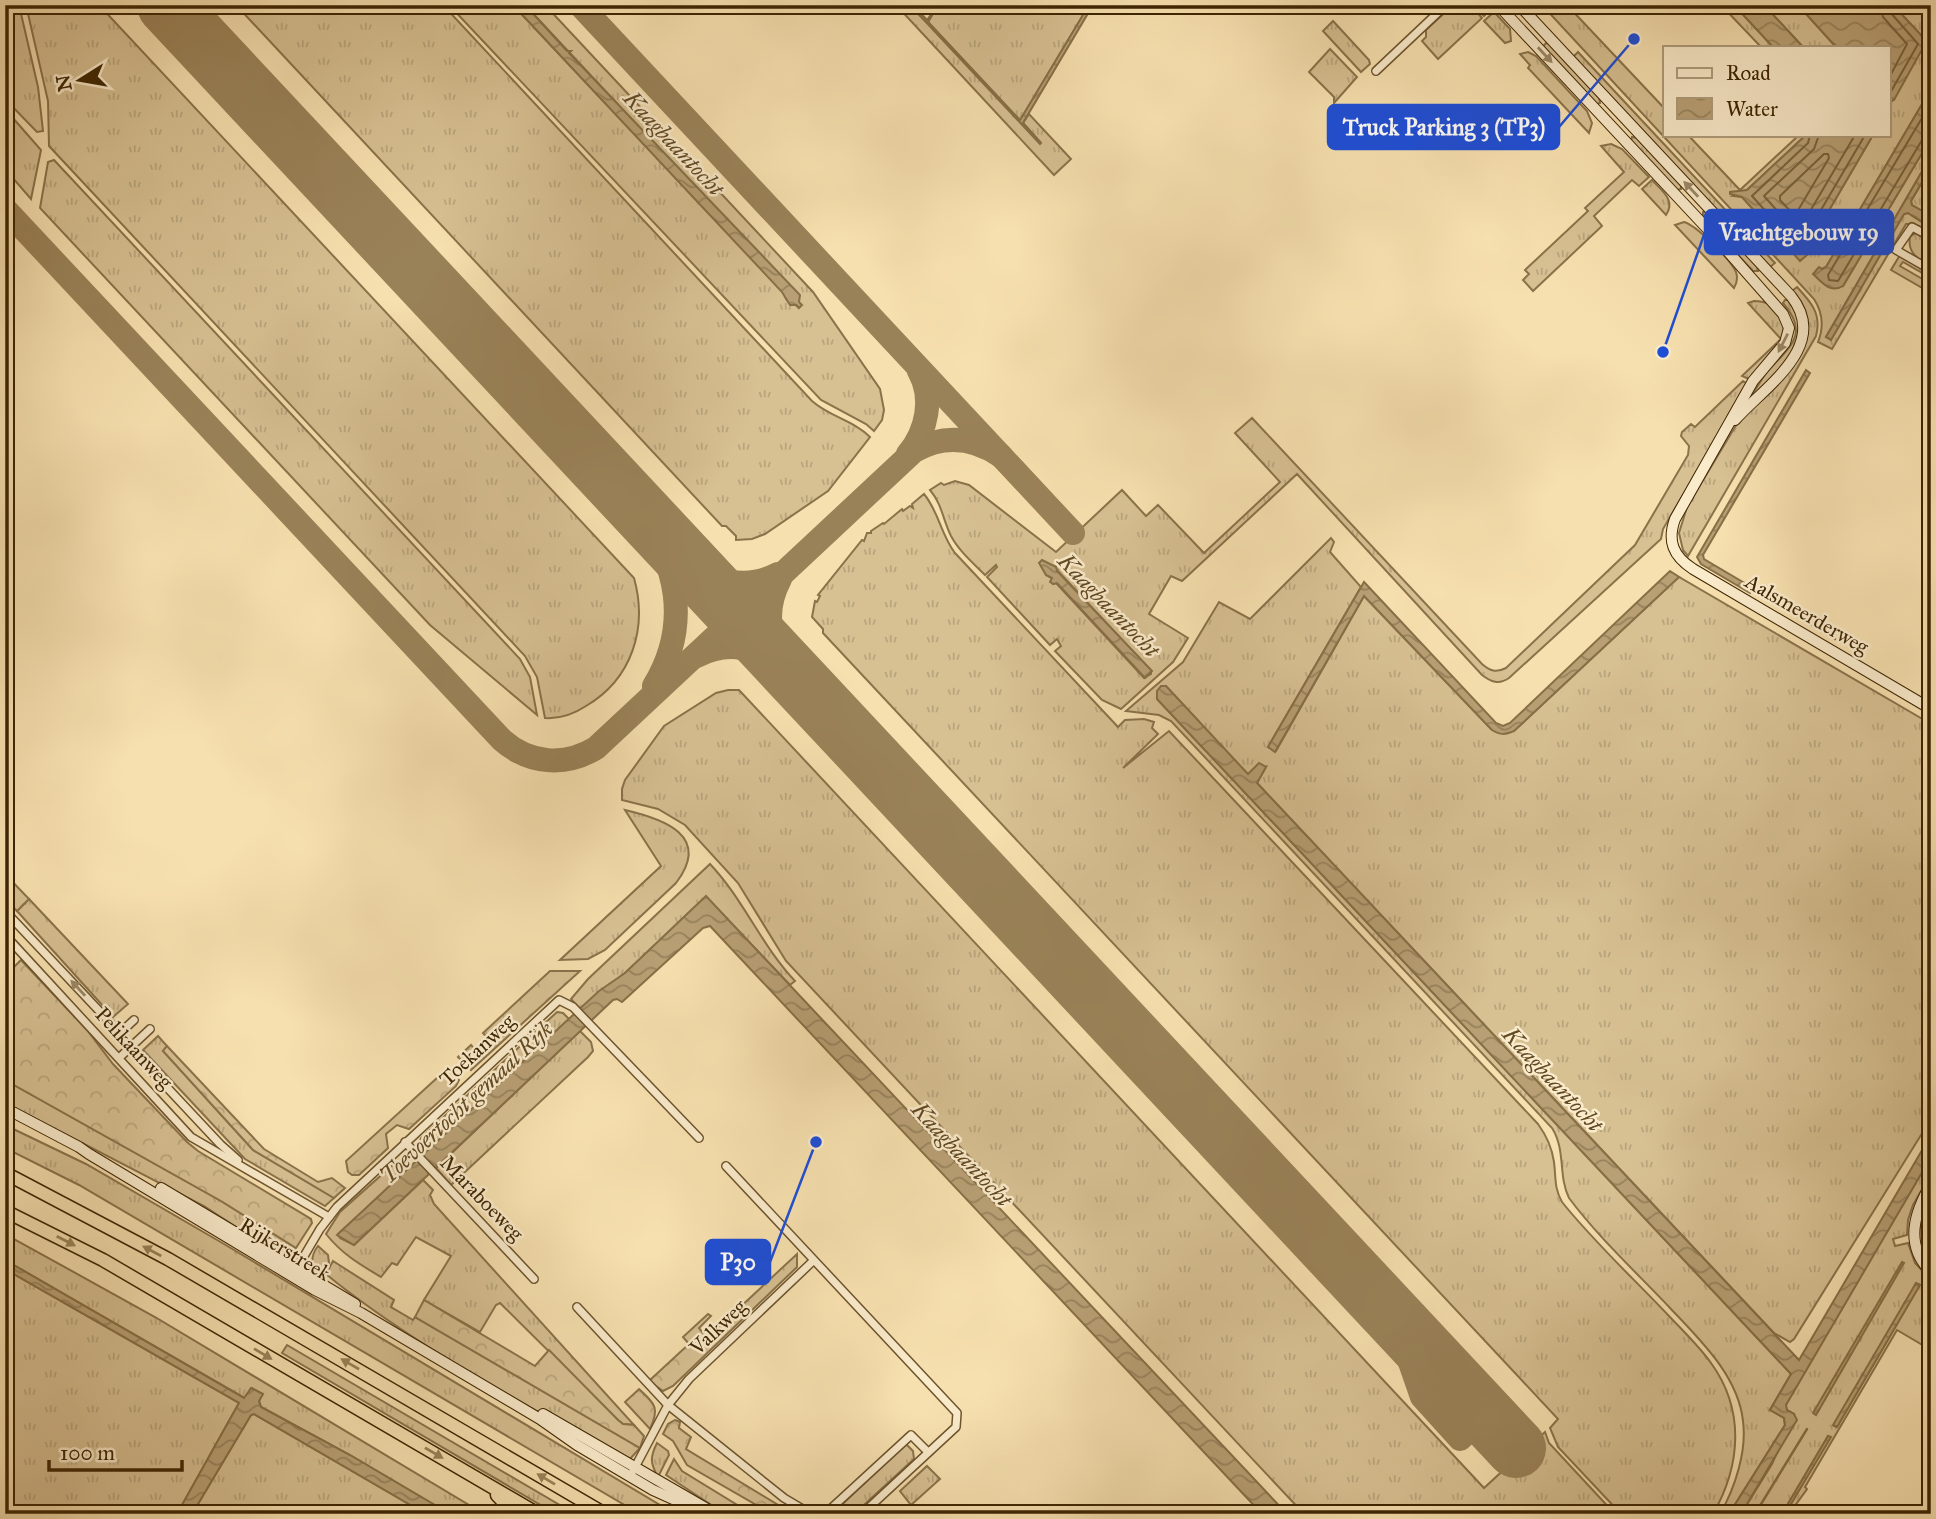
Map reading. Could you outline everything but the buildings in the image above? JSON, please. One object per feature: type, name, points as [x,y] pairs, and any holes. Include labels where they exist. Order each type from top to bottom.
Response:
[{"type":"highway","points":[[5,1173],[169,1259],[604,1514]]},
{"type":"highway","points":[[5,1211],[103,1260],[538,1514]]},
{"type":"highway","points":[[485,1483],[515,1514]]},
{"type":"street","points":[[1376,71],[1446,5]]},
{"type":"street","points":[[1498,5],[1716,238],[1785,317],[1789,331],[1785,343],[1758,373],[1728,428]]},
{"type":"street","points":[[1519,5],[1791,296],[1799,308],[1804,330],[1797,352],[1775,381],[1728,428]]},
{"type":"street","points":[[1931,237],[1912,227],[1896,250],[1931,270]]},
{"type":"street","name":"Aalsmeerderweg","points":[[1728,428],[1675,519],[1671,534],[1672,545],[1678,557],[1693,569],[1931,709]]},
{"type":"street","name":"Pelikaanweg","points":[[5,911],[220,1144],[249,1169]]},
{"type":"street","name":"Pelikaanweg","points":[[5,935],[191,1137],[329,1217]]},
{"type":"street","points":[[23,954],[36,943]]},
{"type":"street","name":"Toekanweg","points":[[295,1272],[329,1217],[405,1142],[559,1000],[573,1007],[699,1138]]},
{"type":"street","name":"Pelikaanweg","points":[[120,1033],[134,1020]]},
{"type":"street","name":"Pelikaanweg","points":[[130,1048],[150,1029]]},
{"type":"street","points":[[120,1057],[130,1048]]},
{"type":"street","name":"Rijkerstreek","points":[[5,1108],[79,1147],[91,1150],[211,1216],[295,1272],[633,1472],[716,1514]]},
{"type":"street","name":"Maraboeweg","points":[[405,1142],[534,1279]]},
{"type":"street","points":[[726,1166],[957,1413],[956,1427],[862,1514]]},
{"type":"street","points":[[1931,1184],[1918,1208],[1913,1234],[1917,1252],[1931,1272]]},
{"type":"street","name":"Valkweg","points":[[633,1472],[668,1405],[689,1379],[813,1261]]},
{"type":"street","points":[[577,1307],[668,1405],[784,1498],[811,1514]]},
{"type":"street","points":[[825,1514],[911,1436],[928,1452]]},
{"type":"street","name":"Rijkerstreek","points":[[633,1472],[653,1489],[706,1514]]},
{"type":"green space","points":[[5,5],[19,5],[38,87],[43,131],[37,132],[5,99]]},
{"type":"green space","points":[[26,5],[99,5],[634,578],[639,615],[637,633],[625,667],[602,695],[572,714],[545,718],[537,677],[525,656],[49,146],[48,101]]},
{"type":"green space","points":[[236,5],[443,5],[812,401],[870,437],[828,491],[765,534],[752,539],[736,540],[736,536],[726,526],[722,526]]},
{"type":"green space","points":[[449,5],[513,5],[783,292],[789,302],[798,307],[798,295],[525,5],[545,5],[813,292],[880,389],[884,410],[882,420],[874,431],[821,400]]},
{"type":"green space","points":[[896,5],[910,5],[1041,143],[1023,123],[1029,114],[1071,159],[1054,175]]},
{"type":"green space","points":[[938,5],[1089,5],[1020,121],[928,22]]},
{"type":"green space","points":[[1453,5],[1488,5],[1491,9],[1484,16],[1474,6],[1469,8],[1473,14],[1476,11],[1482,18],[1438,59],[1422,41],[1426,37],[1426,30]]},
{"type":"green space","points":[[1542,5],[1567,5],[1663,107],[1663,136]]},
{"type":"green space","points":[[1721,5],[1734,5],[1772,46],[1760,46]]},
{"type":"green space","points":[[1764,5],[1798,5],[1835,46],[1802,46]]},
{"type":"green space","points":[[1893,5],[1931,5],[1931,89],[1826,267],[1822,269],[1843,286],[1931,138],[1931,156],[1826,337],[1831,339],[1904,214],[1908,213],[1931,228],[1931,234],[1914,224],[1906,224],[1832,349],[1818,342],[1822,320],[1814,299],[1663,136],[1689,136],[1740,190],[1798,136],[1805,136],[1747,190],[1733,196],[1742,197],[1800,260],[1808,254],[1807,248],[1872,136],[1890,136],[1890,102],[1925,44],[1921,35]]},
{"type":"green space","points":[[1494,12],[1510,29],[1511,41],[1505,43],[1484,21]]},
{"type":"green space","points":[[1333,21],[1369,60],[1370,64],[1361,72],[1323,31]]},
{"type":"green space","points":[[1546,43],[1550,44],[1599,97],[1600,103],[1596,104],[1543,47]]},
{"type":"green space","points":[[1330,49],[1357,77],[1334,103],[1334,97],[1309,72]]},
{"type":"green space","points":[[1528,52],[1536,56],[1587,111],[1592,123],[1589,133],[1528,68],[1530,65],[1520,54]]},
{"type":"green space","points":[[1578,52],[1775,263],[1770,267],[1573,57]]},
{"type":"green space","points":[[5,109],[41,150],[31,199],[5,169]]},
{"type":"green space","points":[[1632,137],[1637,138],[1681,185],[1681,189],[1676,190],[1631,141]]},
{"type":"green space","points":[[1611,144],[1622,149],[1649,177],[1639,186],[1632,180],[1594,216],[1602,226],[1533,291],[1523,280],[1529,274],[1525,270],[1588,211],[1585,208],[1624,172],[1601,146]]},
{"type":"green space","points":[[54,160],[520,659],[530,677],[537,715],[430,625],[40,208],[48,162]]},
{"type":"green space","points":[[1931,167],[1931,216],[1912,205],[1911,201]]},
{"type":"green space","points":[[1652,180],[1669,200],[1666,215],[1642,189]]},
{"type":"green space","points":[[1703,212],[1706,212],[1757,266],[1758,271],[1753,271],[1703,218]]},
{"type":"green space","points":[[1684,222],[1704,236],[1733,267],[1737,276],[1734,288],[1675,225]]},
{"type":"green space","points":[[1915,233],[1931,240],[1931,267],[1910,248],[1910,237]]},
{"type":"green space","points":[[1900,255],[1931,273],[1931,278],[1903,262],[1900,266],[1931,284],[1931,293],[1891,270]]},
{"type":"green space","points":[[1797,287],[1811,303],[1816,315],[1816,336],[1688,556],[1683,550],[1679,533],[1687,507],[1738,422],[1775,385],[1807,332],[1804,308],[1792,291]]},
{"type":"green space","points":[[1788,300],[1799,319],[1797,344],[1782,368],[1743,408],[1743,403],[1789,348],[1796,333],[1791,314],[1783,303]]},
{"type":"green space","points":[[1765,302],[1773,307],[1783,322],[1784,331],[1781,340],[1777,348],[1771,357],[1751,380],[1742,376],[1781,339],[1748,303]]},
{"type":"green space","points":[[1743,381],[1748,384],[1663,529],[1661,539],[1509,678],[1498,682],[1482,675],[1297,474],[1182,581],[1171,576],[1149,614],[1188,638],[1173,662],[1121,709],[1102,700],[1055,651],[1061,646],[1057,639],[1050,645],[987,577],[996,565],[985,575],[962,552],[951,536],[940,506],[930,490],[941,483],[944,485],[955,481],[969,485],[1056,552],[1122,490],[1146,516],[1158,505],[1204,553],[1280,482],[1235,433],[1252,418],[1482,664],[1496,671],[1506,668],[1635,545],[1688,455],[1689,446],[1681,436],[1682,432],[1691,424],[1695,427]],"holes":[[[1045,563],[1056,567],[1151,671],[1151,674],[1144,678],[1056,583],[1053,584],[1052,578],[1046,575],[1042,566]]]},
{"type":"green space","points":[[924,494],[955,553],[1118,727],[1125,720],[1144,719],[1154,722],[1152,728],[1158,734],[1123,768],[1169,731],[1538,1124],[1552,1151],[1556,1187],[1562,1202],[1600,1246],[1696,1345],[1722,1381],[1734,1419],[1734,1457],[1713,1514],[1621,1514],[1558,1447],[1550,1428],[1558,1419],[823,633],[823,629],[812,617],[815,601],[817,602],[820,596],[818,595],[862,540],[864,541],[867,533],[871,533],[902,509],[903,511],[910,506],[913,508],[912,504]]},
{"type":"green space","points":[[1331,538],[1334,542],[1330,552],[1361,587],[1268,747],[1276,751],[1364,596],[1492,730],[1514,731],[1679,577],[1931,724],[1931,1119],[1790,1342],[1774,1333],[1257,783],[1266,767],[1248,775],[1166,686],[1157,699],[1791,1374],[1770,1410],[1784,1418],[1785,1425],[1729,1514],[1720,1514],[1739,1469],[1744,1433],[1740,1405],[1734,1389],[1706,1347],[1605,1241],[1569,1198],[1559,1145],[1552,1128],[1171,721],[1159,715],[1126,711],[1183,662],[1219,602],[1250,619]]},
{"type":"green space","points":[[739,690],[1484,1488],[1545,1432],[1549,1443],[1615,1514],[1304,1514],[786,961],[738,883],[685,825],[658,809],[622,800],[625,780],[664,726],[716,693]]},
{"type":"green space","points":[[625,810],[654,819],[679,832],[689,853],[686,867],[676,883],[605,950],[588,959],[560,960],[661,866]]},
{"type":"green space","points":[[710,864],[733,892],[772,953],[795,981],[790,985],[706,897],[625,973],[580,1009],[571,999],[588,979]]},
{"type":"green space","points":[[5,874],[29,899],[17,911],[5,899]]},
{"type":"green space","points":[[29,899],[128,1004],[113,1017],[17,911]]},
{"type":"green space","points":[[21,960],[87,1030],[113,1064],[187,1142],[311,1219],[312,1223],[296,1248],[221,1201],[5,1080],[5,976]]},
{"type":"green space","points":[[550,971],[580,971],[471,1070],[458,1057],[471,1045],[478,1053],[491,1042],[483,1033]]},
{"type":"green space","points":[[557,1012],[563,1013],[569,1019],[423,1155],[419,1145],[421,1138]]},
{"type":"green space","points":[[580,1031],[591,1042],[593,1051],[588,1057],[451,1185],[436,1168]]},
{"type":"green space","points":[[158,1036],[167,1046],[163,1051],[253,1150],[334,1198],[325,1206],[245,1159],[143,1050]]},
{"type":"green space","points":[[167,1046],[264,1149],[318,1182],[332,1178],[345,1188],[334,1198],[253,1150],[163,1051]]},
{"type":"green space","points":[[449,1067],[459,1080],[456,1086],[409,1129],[397,1125],[386,1134],[388,1148],[359,1175],[348,1172],[346,1161]]},
{"type":"green space","points":[[5,1080],[221,1201],[296,1248],[288,1261],[204,1206],[5,1103]]},
{"type":"green space","points":[[5,1125],[86,1164],[224,1244],[675,1514],[640,1514],[79,1185],[5,1148]]},
{"type":"green space","points":[[1931,1157],[1931,1174],[1913,1205],[1907,1235],[1893,1239],[1895,1246],[1908,1243],[1915,1263],[1931,1280],[1931,1350],[1897,1330],[1805,1487],[1807,1489],[1789,1514],[1785,1514],[1830,1437],[1828,1436],[1782,1514],[1741,1514],[1772,1464],[1794,1414],[1787,1410],[1785,1405]],"holes":[[[1916,1284],[1919,1286],[1837,1427],[1834,1426]]]},
{"type":"green space","points":[[405,1162],[411,1167],[338,1234],[340,1238],[354,1245],[423,1180],[433,1190],[430,1195],[434,1204],[634,1425],[623,1424],[618,1420],[500,1303],[496,1305],[480,1332],[424,1300],[451,1256],[416,1237],[397,1265],[392,1263],[381,1277],[351,1258],[332,1241],[326,1234],[340,1212],[395,1163]]},
{"type":"green space","points":[[1931,1194],[1931,1262],[1923,1245],[1921,1228]]},
{"type":"green space","points":[[5,1234],[155,1317],[484,1514],[450,1514],[261,1407],[259,1401],[262,1394],[252,1388],[245,1398],[5,1260]]},
{"type":"green space","points":[[318,1246],[328,1255],[329,1263],[320,1279],[312,1263]]},
{"type":"green space","points":[[797,1254],[797,1267],[673,1386],[663,1391],[649,1381],[689,1344],[683,1337],[708,1314],[711,1316],[699,1328],[707,1338]]},
{"type":"green space","points":[[333,1261],[394,1300],[391,1307],[413,1320],[415,1317],[640,1448],[630,1459],[617,1457],[439,1353],[370,1308],[326,1274]]},
{"type":"green space","points":[[5,1269],[239,1403],[177,1514],[5,1514]]},
{"type":"green space","points":[[424,1300],[535,1366],[549,1350],[618,1420],[623,1424],[634,1425],[644,1436],[640,1448],[415,1317]]},
{"type":"green space","points":[[287,1345],[575,1514],[556,1514],[282,1353]]},
{"type":"green space","points":[[639,1389],[654,1407],[655,1416],[650,1429],[625,1402]]},
{"type":"green space","points":[[254,1414],[426,1514],[192,1514]]},
{"type":"green space","points":[[675,1420],[680,1422],[679,1428],[691,1437],[686,1449],[793,1514],[772,1514],[687,1465],[673,1441],[663,1434],[668,1424]]},
{"type":"green space","points":[[657,1443],[668,1451],[669,1455],[658,1477],[652,1460]]},
{"type":"green space","points":[[906,1444],[913,1451],[914,1459],[854,1514],[832,1514]]},
{"type":"green space","points":[[674,1459],[682,1471],[752,1514],[725,1514],[666,1475]]},
{"type":"green space","points":[[927,1466],[940,1479],[911,1505],[900,1491]]},
{"type":"water","points":[[513,5],[525,5],[567,51],[571,51],[569,53],[800,295],[799,302],[802,305],[799,308],[790,305],[782,292]]},
{"type":"water","points":[[910,5],[927,20],[938,5],[928,22],[1020,120],[1089,5],[1093,5],[1023,123],[1040,144]]},
{"type":"water","points":[[1734,5],[1764,5],[1802,46],[1772,46]]},
{"type":"water","points":[[1798,5],[1893,5],[1921,35],[1925,44],[1894,100],[1890,102],[1890,46],[1835,46]]},
{"type":"water","points":[[1931,89],[1931,138],[1843,286],[1834,289],[1826,286],[1813,274],[1819,267],[1826,267]]},
{"type":"water","points":[[1805,136],[1872,136],[1807,248],[1808,254],[1800,261],[1742,197],[1730,194],[1747,190]]},
{"type":"water","points":[[1931,156],[1931,167],[1911,201],[1912,205],[1931,216],[1931,228],[1908,213],[1904,214],[1831,340],[1826,337]]},
{"type":"water","points":[[1806,370],[1810,373],[1703,555],[1704,559],[1753,588],[1750,593],[1701,564],[1697,557]]},
{"type":"water","points":[[1042,560],[1056,567],[1152,671],[1145,678],[1057,583],[1050,582],[1052,578],[1046,575],[1039,563]]},
{"type":"water","points":[[1670,571],[1679,577],[1514,731],[1505,734],[1492,730],[1364,596],[1275,752],[1268,747],[1364,582],[1496,723],[1503,726],[1510,723]]},
{"type":"water","points":[[1161,686],[1166,686],[1248,774],[1259,763],[1266,767],[1257,783],[1799,1360],[1931,1135],[1931,1157],[1786,1405],[1787,1410],[1794,1414],[1797,1420],[1741,1514],[1729,1514],[1785,1425],[1784,1418],[1770,1410],[1791,1374],[1157,699],[1157,691]]},
{"type":"water","points":[[706,896],[1287,1514],[1262,1514],[710,926],[703,928],[622,1002],[613,1000],[354,1245],[337,1235],[599,991],[625,973]]},
{"type":"water","points":[[5,1260],[244,1398],[251,1388],[263,1394],[259,1401],[261,1407],[450,1514],[426,1514],[254,1414],[192,1514],[177,1514],[239,1403],[5,1269]]},
{"type":"water","points":[[1902,1262],[1904,1263],[1816,1415],[1813,1413]]},
{"type":"water","points":[[1916,1283],[1920,1285],[1837,1427],[1833,1425]]},
{"type":"water","points":[[1828,1436],[1831,1437],[1785,1514],[1782,1514]]},
{"type":"waterway","points":[[1783,607],[1835,639]]},
{"type":"waterway","points":[[1755,1514],[1807,1429]]},
{"type":"taxiway","points":[[580,5],[1073,533]]},
{"type":"taxiway","points":[[5,209],[502,740],[535,758],[560,760],[596,748],[914,451],[936,442],[958,440],[980,445],[1001,456]]},
{"type":"taxiway","points":[[908,454],[920,435],[926,414],[926,392],[919,371]]},
{"type":"taxiway","points":[[637,508],[662,550],[675,595],[673,640],[666,663],[654,686]]},
{"type":"taxiway","points":[[680,554],[702,570],[738,583],[764,580],[778,574]]},
{"type":"taxiway","points":[[780,579],[772,601],[770,622],[774,643],[783,665]]},
{"type":"taxiway","points":[[697,656],[719,648],[741,648],[762,654],[783,665]]},
{"type":"taxiway","points":[[1386,1309],[1398,1328],[1422,1397],[1460,1439],[1485,1415]]},
{"type":"runway","points":[[167,5],[1516,1448]]},
{"type":"place","name":"Truck Parking 3 (TP3)","points":[[1634,39]]},
{"type":"place","name":"Vrachtgebouw 19","points":[[1663,352]]},
{"type":"place","name":"P30","points":[[816,1142]]},
{"type":"water label","name":"Kaagbaantocht","points":[[674,143]]},
{"type":"water label","name":"Kaagbaantocht","points":[[1109,605]]},
{"type":"water label","name":"Kaagbaantocht","points":[[1553,1079]]},
{"type":"water label","name":"Toevoertocht gemaal Rijk","points":[[466,1102]]},
{"type":"water label","name":"Kaagbaantocht","points":[[962,1154]]}]
